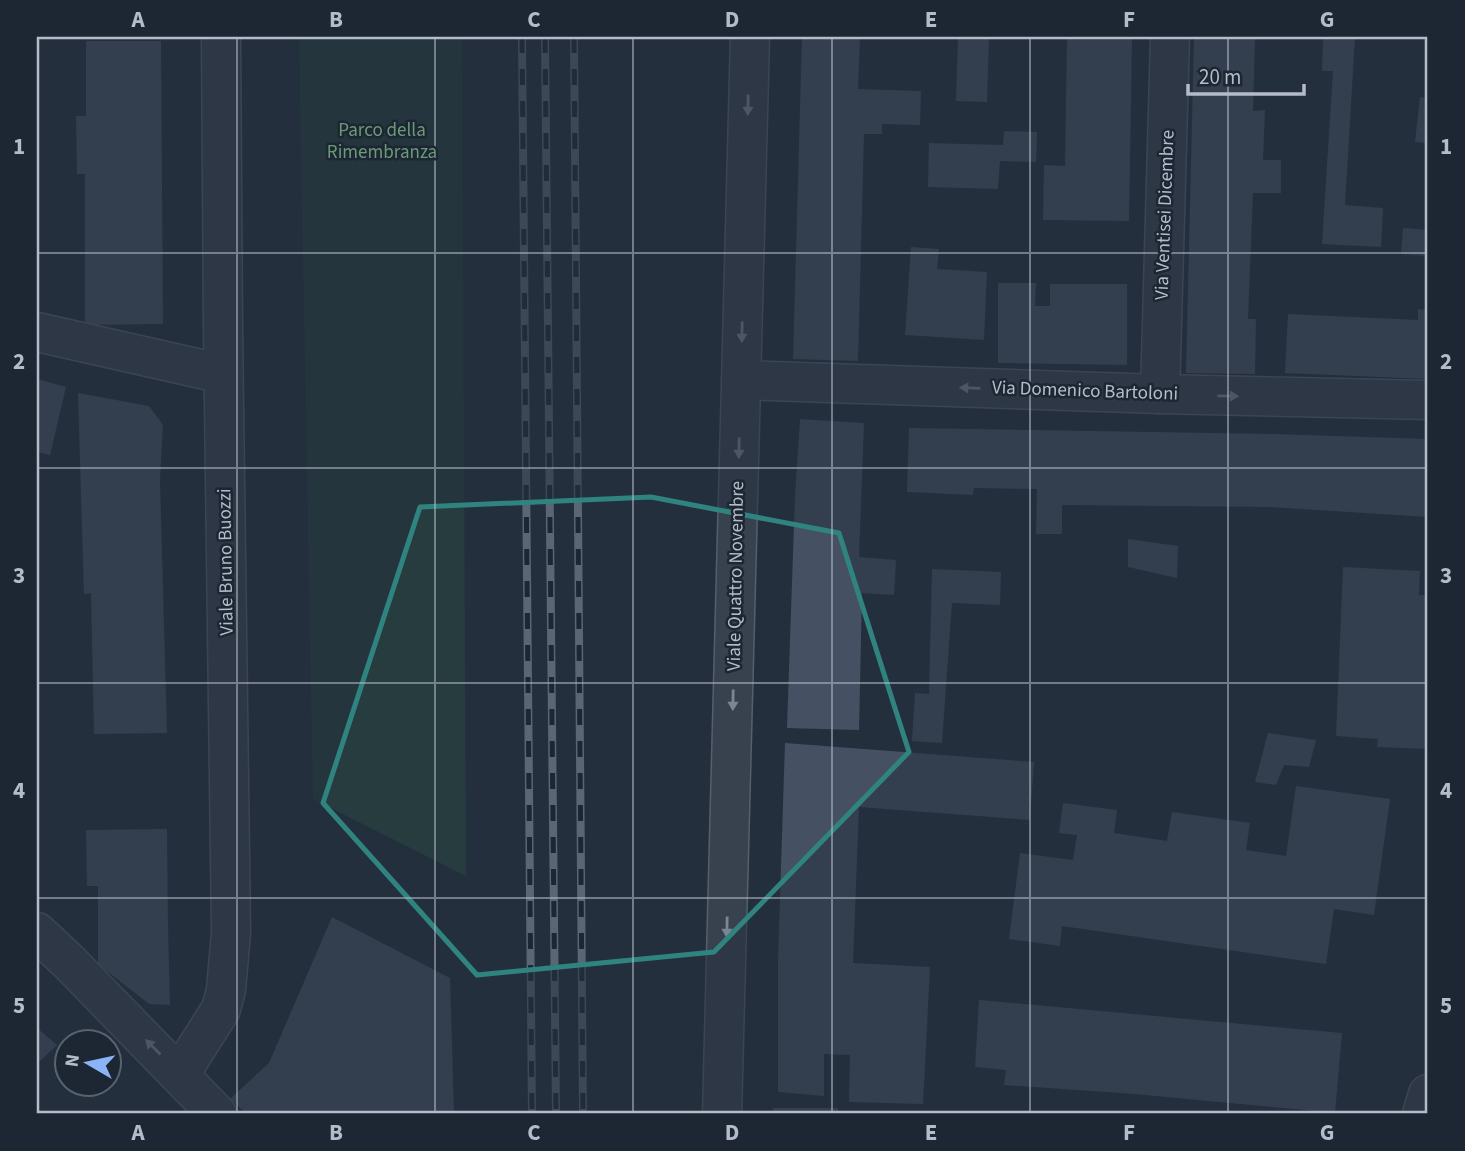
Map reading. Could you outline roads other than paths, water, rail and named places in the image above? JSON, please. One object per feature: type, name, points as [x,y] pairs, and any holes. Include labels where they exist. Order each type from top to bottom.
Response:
[{"type":"street","name":"Viale Bruno Buozzi","points":[[180,1074],[221,1009],[226,990],[231,932],[221,37]]},
{"type":"street","name":"Viale Quattro Novembre","points":[[722,1114],[750,37]]},
{"type":"street","name":"Via Ventisei Dicembre","points":[[1160,394],[1170,37]]},
{"type":"street","points":[[37,332],[223,373]]},
{"type":"street","name":"Via Domenico Bartoloni","points":[[741,380],[1428,400]]},
{"type":"street","points":[[37,932],[217,1114]]},
{"type":"street","points":[[1422,1114],[1428,1094]]},
{"type":"railway","points":[[522,37],[532,1114]]},
{"type":"railway","points":[[545,37],[556,1114]]},
{"type":"railway","points":[[574,37],[583,1114]]},
{"type":"park label","name":"Parco della Rimembranza","points":[[382,141]]}]
